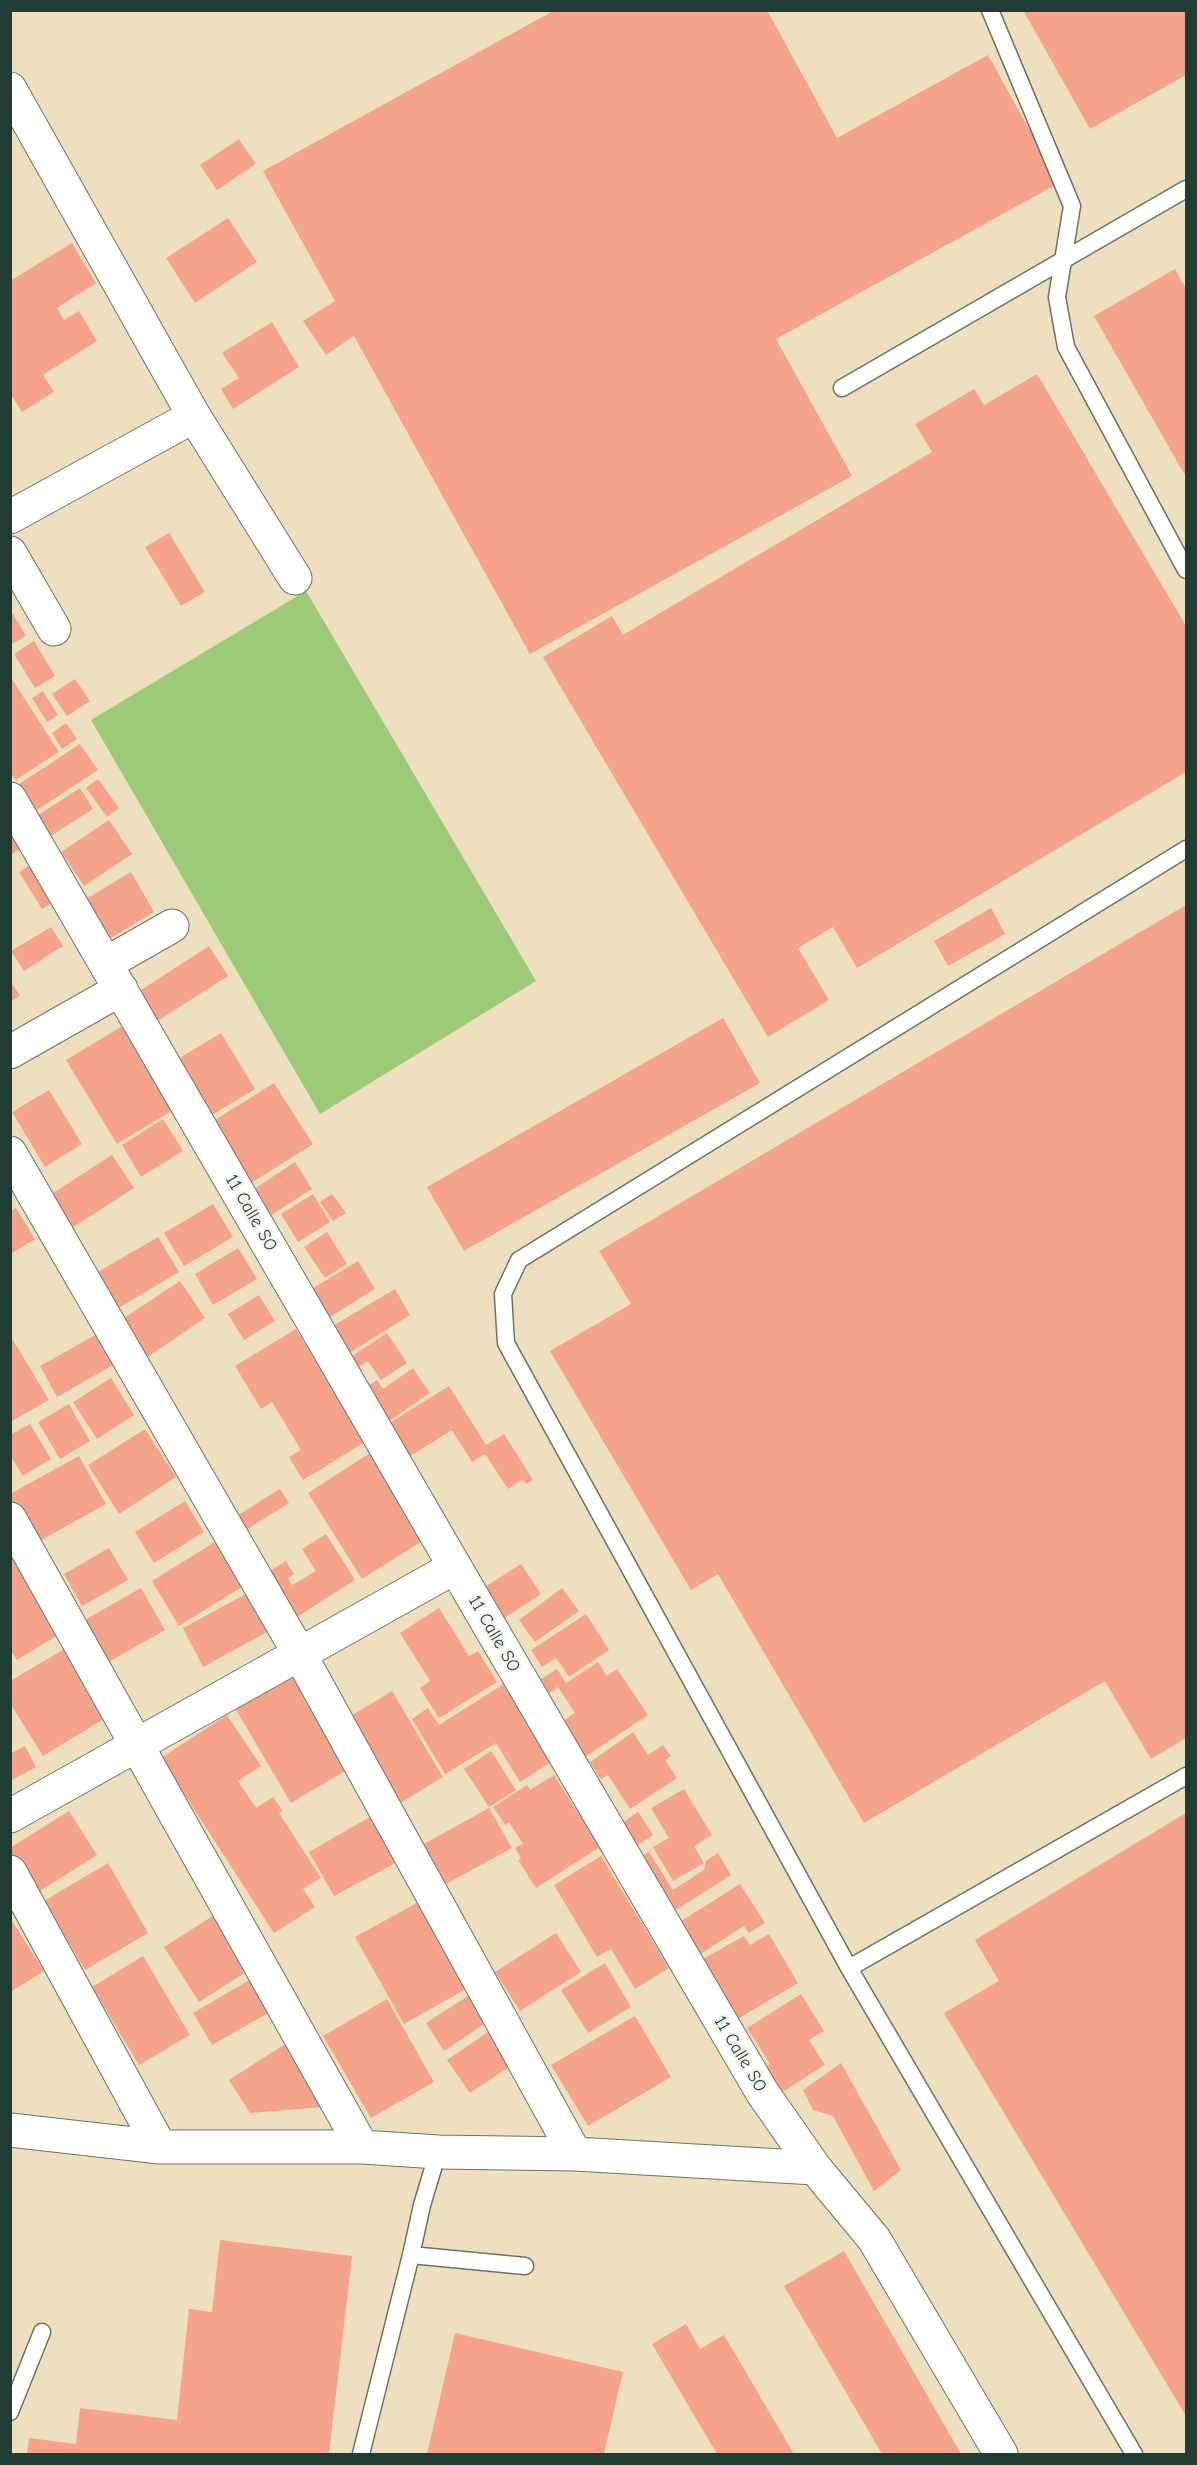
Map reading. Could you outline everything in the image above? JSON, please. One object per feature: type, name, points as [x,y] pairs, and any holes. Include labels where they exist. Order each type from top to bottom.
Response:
[{"type":"street","points":[[10,89],[194,416],[295,578]]},
{"type":"street","points":[[10,517],[194,416]]},
{"type":"street","points":[[10,553],[54,629]]},
{"type":"street","name":"11 Calle SO","points":[[10,799],[455,1568],[756,2082],[815,2168],[874,2239],[1001,2454]]},
{"type":"street","points":[[10,1052],[114,976],[172,926]]},
{"type":"street","points":[[10,1153],[299,1653],[575,2154]]},
{"type":"street","points":[[10,1519],[362,2147]]},
{"type":"street","points":[[10,1816],[455,1568]]},
{"type":"street","points":[[10,1872],[160,2146]]},
{"type":"street","points":[[10,2130],[160,2146],[362,2147],[438,2152],[575,2154],[815,2168]]},
{"type":"lane","points":[[990,10],[1071,206],[1057,297],[1066,346],[1186,570]]},
{"type":"lane","points":[[842,388],[1186,189]]},
{"type":"lane","points":[[1134,2454],[849,1968],[506,1343],[503,1294],[519,1260],[1186,849]]},
{"type":"lane","points":[[849,1968],[1186,1776]]},
{"type":"lane","points":[[361,2454],[422,2205],[438,2152]]},
{"type":"lane","points":[[411,2255],[525,2266]]},
{"type":"lane","points":[[10,2412],[42,2332]]},
{"type":"green space","points":[[306,591],[536,981],[320,1114],[91,720]]},
{"type":"building","points":[[555,10],[767,10],[837,138],[988,55],[1059,183],[776,339],[852,476],[530,654],[354,336],[326,355],[303,321],[335,301],[263,171]]},
{"type":"building","points":[[1023,10],[1186,10],[1186,75],[1090,129]]},
{"type":"building","points":[[239,139],[256,164],[217,190],[200,165]]},
{"type":"building","points":[[228,218],[257,262],[195,303],[166,258]]},
{"type":"building","points":[[72,243],[96,283],[57,308],[64,320],[79,311],[97,341],[43,375],[54,392],[22,412],[10,393],[10,281]]},
{"type":"building","points":[[1175,269],[1186,289],[1186,477],[1094,316]]},
{"type":"building","points":[[272,322],[299,367],[233,409],[221,389],[239,378],[222,353]]},
{"type":"building","points":[[1037,374],[1186,626],[1186,772],[857,968],[833,927],[798,948],[829,1000],[768,1037],[543,657],[612,616],[623,635],[932,452],[915,424],[974,389],[984,405]]},
{"type":"building","points":[[169,533],[205,592],[181,606],[145,547]]},
{"type":"building","points":[[10,609],[26,636],[10,645]]},
{"type":"building","points":[[34,641],[55,676],[35,688],[14,654]]},
{"type":"building","points":[[10,676],[59,752],[16,780],[10,772]]},
{"type":"building","points":[[75,679],[90,701],[67,716],[52,694]]},
{"type":"building","points":[[43,691],[58,715],[47,722],[32,698]]},
{"type":"building","points":[[66,723],[77,739],[62,749],[52,733]]},
{"type":"building","points":[[80,744],[98,770],[34,812],[16,786]]},
{"type":"building","points":[[98,779],[119,808],[107,817],[86,788]]},
{"type":"building","points":[[80,788],[93,809],[49,837],[35,817]]},
{"type":"building","points":[[109,820],[132,854],[84,886],[61,852]]},
{"type":"building","points":[[10,834],[20,850],[10,855]]},
{"type":"building","points":[[30,865],[53,902],[42,909],[19,872]]},
{"type":"building","points":[[131,872],[154,912],[109,939],[86,899]]},
{"type":"building","points":[[1186,905],[1186,1738],[1151,1759],[1105,1681],[864,1823],[718,1574],[691,1590],[550,1351],[631,1304],[599,1251]]},
{"type":"building","points":[[991,908],[1005,934],[948,966],[934,941]]},
{"type":"building","points":[[51,927],[63,946],[24,971],[11,951]]},
{"type":"building","points":[[209,946],[228,976],[156,1022],[138,992]]},
{"type":"building","points":[[10,980],[20,996],[10,1002]]},
{"type":"building","points":[[723,1018],[760,1083],[464,1251],[427,1187]]},
{"type":"building","points":[[124,1025],[175,1109],[117,1144],[66,1060]]},
{"type":"building","points":[[221,1033],[255,1089],[207,1118],[173,1062]]},
{"type":"building","points":[[274,1083],[313,1144],[248,1185],[210,1123]]},
{"type":"building","points":[[49,1090],[82,1144],[45,1167],[12,1112]]},
{"type":"building","points":[[163,1119],[183,1151],[141,1177],[122,1145]]},
{"type":"building","points":[[112,1155],[134,1188],[72,1228],[50,1195]]},
{"type":"building","points":[[295,1162],[312,1189],[268,1217],[251,1191]]},
{"type":"building","points":[[313,1194],[330,1222],[298,1242],[281,1214]]},
{"type":"building","points":[[332,1194],[346,1213],[333,1221],[320,1202]]},
{"type":"building","points":[[213,1204],[233,1237],[184,1266],[164,1233]]},
{"type":"building","points":[[16,1208],[35,1239],[10,1254],[10,1212]]},
{"type":"building","points":[[327,1232],[347,1264],[325,1278],[304,1247]]},
{"type":"building","points":[[158,1237],[179,1272],[112,1312],[91,1276]]},
{"type":"building","points":[[238,1248],[257,1279],[213,1305],[195,1274]]},
{"type":"building","points":[[358,1261],[375,1289],[322,1322],[305,1293]]},
{"type":"building","points":[[180,1281],[205,1318],[146,1358],[121,1320]]},
{"type":"building","points":[[395,1289],[410,1315],[343,1357],[326,1330]]},
{"type":"building","points":[[259,1295],[275,1321],[244,1340],[228,1314]]},
{"type":"building","points":[[296,1329],[365,1442],[303,1480],[289,1457],[301,1450],[272,1402],[261,1409],[235,1366]]},
{"type":"building","points":[[387,1333],[407,1363],[381,1380],[368,1361],[353,1371],[346,1360]]},
{"type":"building","points":[[97,1334],[115,1364],[57,1397],[40,1366]]},
{"type":"building","points":[[10,1335],[49,1400],[10,1422]]},
{"type":"building","points":[[413,1368],[430,1393],[385,1424],[362,1390],[377,1380],[383,1389]]},
{"type":"building","points":[[111,1378],[134,1415],[97,1439],[73,1402]]},
{"type":"building","points":[[449,1386],[486,1445],[504,1434],[533,1480],[526,1484],[523,1479],[508,1489],[485,1454],[472,1462],[452,1430],[404,1460],[383,1427]]},
{"type":"building","points":[[69,1404],[90,1441],[60,1459],[38,1422]]},
{"type":"building","points":[[30,1424],[51,1459],[23,1476],[10,1455],[10,1435]]},
{"type":"building","points":[[145,1429],[176,1477],[119,1514],[88,1465]]},
{"type":"building","points":[[370,1453],[424,1540],[362,1579],[308,1493]]},
{"type":"building","points":[[79,1456],[106,1504],[29,1547],[10,1513],[10,1494]]},
{"type":"building","points":[[280,1489],[289,1503],[243,1532],[235,1517]]},
{"type":"building","points":[[185,1501],[204,1532],[154,1563],[135,1532]]},
{"type":"building","points":[[326,1534],[355,1580],[294,1619],[265,1574],[286,1561],[294,1574],[288,1578],[292,1585],[316,1571],[302,1549]]},
{"type":"building","points":[[215,1542],[242,1587],[179,1626],[152,1581]]},
{"type":"building","points":[[10,1548],[63,1632],[17,1660],[10,1649]]},
{"type":"building","points":[[109,1548],[128,1580],[82,1606],[64,1574]]},
{"type":"building","points":[[521,1564],[541,1594],[500,1621],[480,1590]]},
{"type":"building","points":[[141,1588],[165,1630],[107,1663],[83,1621]]},
{"type":"building","points":[[562,1588],[579,1611],[535,1642],[519,1620]]},
{"type":"building","points":[[246,1594],[267,1632],[203,1667],[183,1628]]},
{"type":"building","points":[[439,1608],[469,1656],[478,1651],[497,1682],[439,1718],[420,1688],[430,1681],[400,1633]]},
{"type":"building","points":[[586,1614],[609,1650],[569,1677],[556,1658],[542,1667],[531,1650]]},
{"type":"building","points":[[66,1648],[107,1717],[43,1756],[10,1703],[10,1681]]},
{"type":"building","points":[[598,1662],[607,1676],[617,1669],[648,1715],[585,1757],[562,1722],[575,1713],[558,1687],[549,1693],[541,1679],[557,1669],[566,1683]]},
{"type":"building","points":[[292,1675],[347,1770],[291,1803],[235,1708]]},
{"type":"building","points":[[504,1684],[553,1761],[520,1782],[496,1743],[445,1774],[412,1719],[428,1708],[439,1725]]},
{"type":"building","points":[[392,1691],[443,1777],[399,1804],[348,1718]]},
{"type":"building","points":[[227,1715],[261,1766],[238,1781],[256,1808],[273,1797],[283,1811],[279,1813],[321,1878],[303,1889],[315,1907],[274,1933],[161,1758]]},
{"type":"building","points":[[633,1732],[648,1755],[663,1745],[671,1756],[665,1760],[677,1778],[630,1809],[608,1775],[601,1779],[590,1762]]},
{"type":"building","points":[[25,1746],[36,1767],[10,1781],[10,1754]]},
{"type":"building","points":[[491,1751],[516,1790],[489,1807],[464,1769]]},
{"type":"building","points":[[554,1775],[600,1847],[536,1888],[518,1860],[521,1858],[515,1848],[523,1844],[509,1822],[505,1825],[493,1807],[527,1785],[530,1790]]},
{"type":"building","points":[[684,1789],[712,1835],[694,1846],[704,1863],[673,1881],[653,1847],[669,1838],[651,1808]]},
{"type":"building","points":[[489,1808],[512,1848],[446,1884],[424,1844]]},
{"type":"building","points":[[69,1811],[97,1855],[37,1893],[10,1848]]},
{"type":"building","points":[[638,1812],[653,1835],[632,1849],[618,1826]]},
{"type":"building","points":[[1186,1813],[1186,2416],[944,2013],[999,1981],[975,1940]]},
{"type":"building","points":[[375,1814],[401,1860],[334,1896],[309,1852]]},
{"type":"building","points":[[649,1852],[673,1890],[704,1870],[706,1861],[718,1853],[731,1875],[676,1910],[642,1856]]},
{"type":"building","points":[[601,1856],[669,1968],[635,1989],[611,1949],[597,1957],[554,1885]]},
{"type":"building","points":[[108,1863],[148,1933],[85,1970],[44,1901]]},
{"type":"building","points":[[740,1884],[765,1923],[749,1933],[744,1926],[699,1955],[678,1923]]},
{"type":"building","points":[[424,1899],[473,1985],[404,2024],[355,1937]]},
{"type":"building","points":[[219,1912],[254,1967],[199,2002],[164,1947]]},
{"type":"building","points":[[10,1918],[44,1971],[10,1992]]},
{"type":"building","points":[[556,1933],[581,1972],[520,2011],[495,1972]]},
{"type":"building","points":[[769,1934],[798,1983],[736,2020],[701,1960],[744,1936],[750,1945]]},
{"type":"building","points":[[143,1956],[190,2035],[139,2065],[92,1987]]},
{"type":"building","points":[[605,1963],[631,2007],[588,2033],[561,1990]]},
{"type":"building","points":[[258,1975],[277,2008],[212,2045],[193,2013]]},
{"type":"building","points":[[471,1994],[489,2021],[444,2051],[426,2023]]},
{"type":"building","points":[[801,1994],[824,2031],[809,2040],[825,2065],[776,2096],[760,2071],[770,2064],[747,2028]]},
{"type":"building","points":[[387,1999],[434,2082],[371,2118],[323,2036]]},
{"type":"building","points":[[635,2016],[671,2077],[588,2126],[551,2065]]},
{"type":"building","points":[[491,2030],[514,2064],[470,2093],[447,2060]]},
{"type":"building","points":[[293,2039],[334,2106],[250,2113],[229,2080]]},
{"type":"building","points":[[841,2063],[901,2170],[874,2191],[833,2116],[813,2110],[803,2090]]},
{"type":"building","points":[[220,2240],[352,2256],[329,2454],[27,2454],[29,2438],[76,2444],[80,2408],[177,2420],[189,2309],[212,2312]]},
{"type":"building","points":[[844,2251],[961,2454],[882,2454],[784,2286]]},
{"type":"building","points":[[686,2324],[700,2349],[724,2335],[794,2454],[717,2454],[652,2344]]},
{"type":"building","points":[[455,2333],[623,2372],[604,2454],[427,2454]]}]
